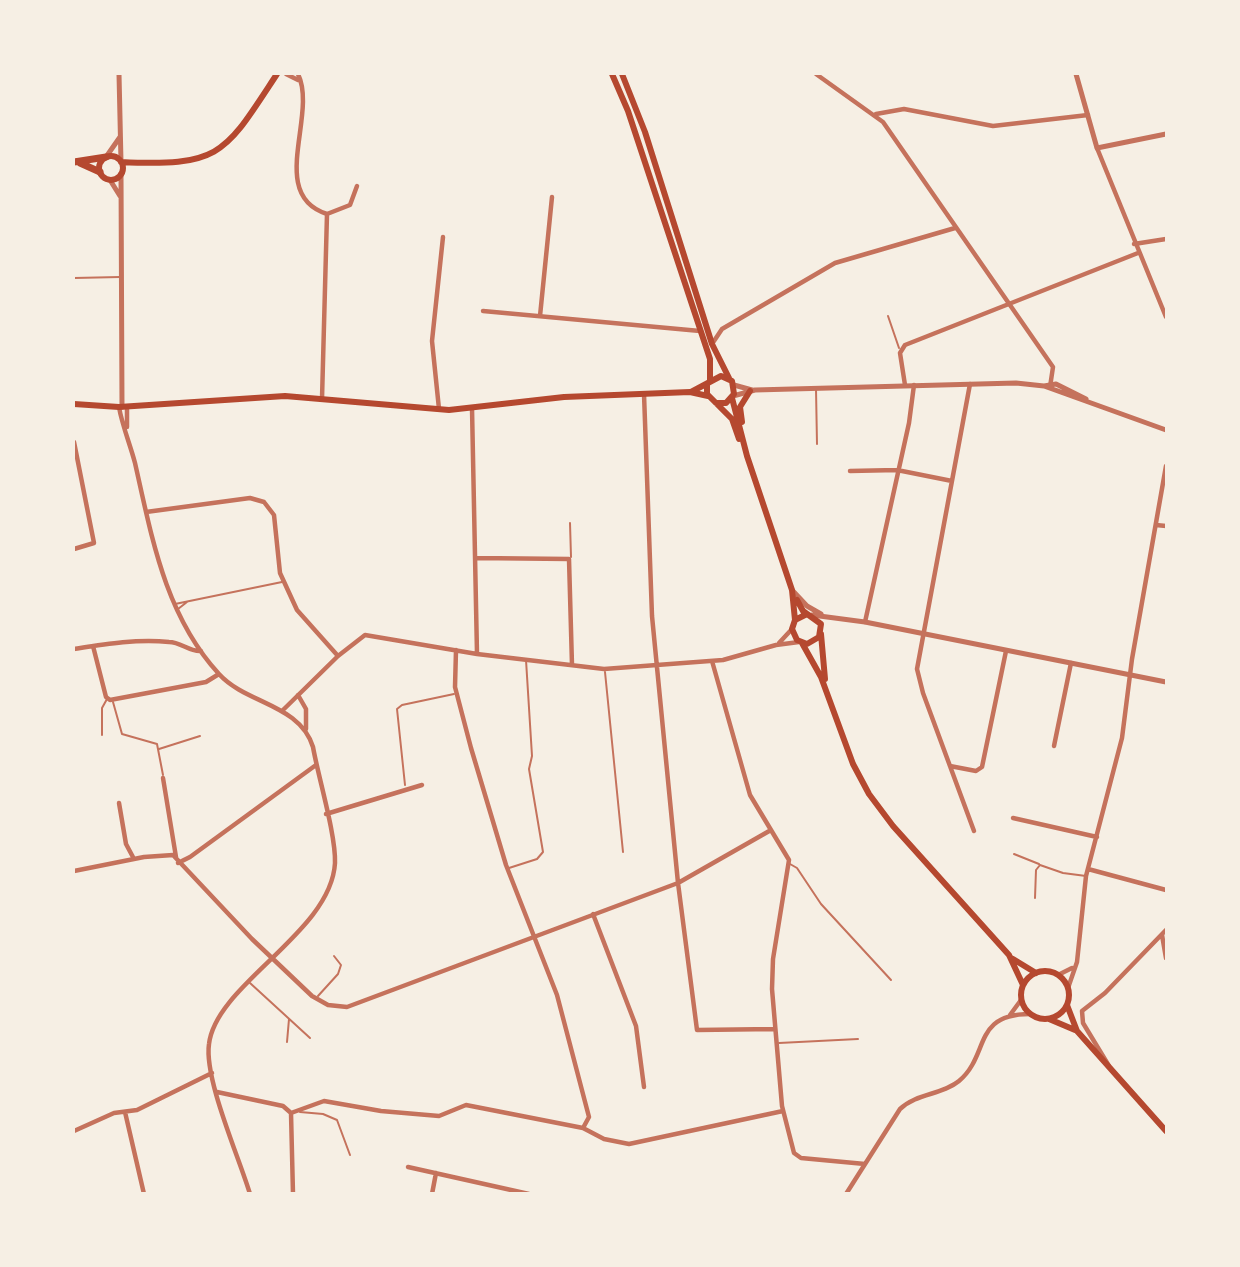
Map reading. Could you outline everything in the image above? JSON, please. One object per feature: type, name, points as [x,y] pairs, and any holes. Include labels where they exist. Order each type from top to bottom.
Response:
[{"type":"highway","points":[[76,162],[106,157]]},
{"type":"highway","points":[[76,162],[100,172]]},
{"type":"main road","points":[[122,168],[113,156],[106,157],[100,163],[100,172],[110,180],[122,168],[137,163],[188,162],[220,150],[241,129],[277,74]]},
{"type":"main road","points":[[612,74],[628,111],[703,330],[731,382],[732,397],[746,447]]},
{"type":"main road","points":[[622,74],[645,132],[703,330],[710,359],[708,396]]},
{"type":"main road","points":[[690,392],[719,376],[731,382]]},
{"type":"main road","points":[[747,456],[740,412],[752,391]]},
{"type":"main road","points":[[74,404],[122,407],[227,399],[322,399],[439,409],[564,397],[644,393],[690,392],[708,396],[732,419],[792,590],[795,620],[792,629],[827,692],[853,764],[874,802],[1009,955],[1036,973],[1058,975],[1068,988],[1067,1005],[1077,1031],[1167,1131]]},
{"type":"main road","points":[[716,403],[726,403],[732,397]]},
{"type":"main road","points":[[792,590],[809,615],[819,620],[827,692]]},
{"type":"main road","points":[[795,620],[809,615]]},
{"type":"main road","points":[[801,643],[811,643],[821,631]]},
{"type":"main road","points":[[1009,955],[1023,985],[1021,1000],[1030,1014],[1077,1031]]},
{"type":"main road","points":[[1023,985],[1036,973]]},
{"type":"main road","points":[[1048,1019],[1059,1015],[1067,1005]]},
{"type":"street","points":[[119,74],[122,168],[122,407],[165,586],[201,651],[219,674],[241,691],[296,719],[305,730]]},
{"type":"street","points":[[277,74],[296,77],[301,83]]},
{"type":"street","points":[[298,74],[301,83],[297,184],[307,204],[327,214],[350,205],[357,186]]},
{"type":"street","points":[[816,74],[876,114],[1011,303],[1052,367],[1052,388]]},
{"type":"street","points":[[1076,74],[1097,148],[1157,300],[1167,317]]},
{"type":"street","points":[[876,114],[890,109],[905,109],[993,126],[1088,115]]},
{"type":"street","points":[[1097,148],[1167,134]]},
{"type":"street","points":[[106,157],[120,137]]},
{"type":"street","points":[[110,180],[121,199]]},
{"type":"street","points":[[540,316],[552,197]]},
{"type":"street","points":[[322,399],[327,214]]},
{"type":"street","points":[[712,344],[722,329],[835,263],[956,228]]},
{"type":"street","points":[[439,409],[432,341],[443,237]]},
{"type":"street","points":[[1134,244],[1167,239]]},
{"type":"street","points":[[905,385],[900,350],[905,345],[1138,253]]},
{"type":"street","points":[[482,311],[703,330],[722,329]]},
{"type":"street","points":[[731,382],[752,391]]},
{"type":"street","points":[[970,384],[918,663],[919,680],[974,831]]},
{"type":"street","points":[[732,397],[752,391],[816,388],[970,384],[1044,386],[1167,430]]},
{"type":"street","points":[[865,622],[909,423],[914,385]]},
{"type":"street","points":[[1052,388],[1060,386],[1095,404]]},
{"type":"street","points":[[644,393],[656,665],[678,883],[697,1030],[775,1029]]},
{"type":"street","points":[[472,407],[477,654]]},
{"type":"street","points":[[74,442],[94,542],[74,549]]},
{"type":"street","points":[[1068,988],[1076,966],[1086,876],[1122,738],[1167,466]]},
{"type":"street","points":[[850,471],[897,470],[952,481]]},
{"type":"street","points":[[146,512],[250,498],[260,500],[270,508],[275,517],[284,582],[301,615],[338,656]]},
{"type":"street","points":[[1156,525],[1167,526]]},
{"type":"street","points":[[475,558],[565,558],[570,561],[572,665]]},
{"type":"street","points":[[792,590],[811,610],[824,616]]},
{"type":"street","points":[[809,615],[865,622],[1167,682]]},
{"type":"street","points":[[821,631],[837,617]]},
{"type":"street","points":[[776,645],[792,629]]},
{"type":"street","points":[[282,711],[357,638],[369,635],[477,654],[604,669],[712,661],[776,645],[801,643]]},
{"type":"street","points":[[74,649],[125,640],[172,642],[192,651],[201,651]]},
{"type":"street","points":[[93,646],[110,700],[206,682],[219,674]]},
{"type":"street","points":[[456,650],[456,694],[507,868],[558,999],[589,1117],[583,1128]]},
{"type":"street","points":[[950,766],[976,771],[982,767],[1006,651]]},
{"type":"street","points":[[712,661],[750,795],[786,852],[790,864],[773,959],[775,1029],[783,1111],[797,1157],[865,1164]]},
{"type":"street","points":[[1054,746],[1071,663]]},
{"type":"street","points":[[250,1194],[217,1092],[208,1045],[213,1029],[226,1008],[313,913],[332,876],[334,854],[316,765],[305,730],[306,709],[298,695]]},
{"type":"street","points":[[178,860],[197,853],[316,765]]},
{"type":"street","points":[[163,778],[178,860]]},
{"type":"street","points":[[326,814],[422,785]]},
{"type":"street","points":[[119,803],[126,844],[134,859]]},
{"type":"street","points":[[1013,818],[1097,837]]},
{"type":"street","points":[[74,870],[169,854],[178,860],[272,959],[315,998],[333,1006],[354,1007],[678,883],[771,830]]},
{"type":"street","points":[[1088,869],[1167,890]]},
{"type":"street","points":[[593,914],[636,1026],[644,1087]]},
{"type":"street","points":[[1109,1066],[1081,1018],[1084,1008],[1105,993],[1167,929]]},
{"type":"street","points":[[1162,934],[1167,958]]},
{"type":"street","points":[[1058,975],[1076,966]]},
{"type":"street","points":[[846,1194],[900,1109],[912,1100],[958,1082],[967,1072],[987,1029],[1007,1017],[1021,1000]]},
{"type":"street","points":[[1007,1017],[1030,1014]]},
{"type":"street","points":[[74,1131],[137,1110],[212,1073]]},
{"type":"street","points":[[217,1092],[283,1106],[291,1113],[293,1194]]},
{"type":"street","points":[[291,1113],[324,1101],[381,1111],[439,1116],[466,1105],[583,1128],[604,1139],[629,1144],[783,1111]]},
{"type":"street","points":[[125,1112],[144,1194]]},
{"type":"street","points":[[408,1167],[529,1194]]},
{"type":"street","points":[[432,1194],[436,1173]]},
{"type":"lane","points":[[74,278],[121,277]]},
{"type":"lane","points":[[888,316],[900,350]]},
{"type":"lane","points":[[816,388],[817,444]]},
{"type":"lane","points":[[570,523],[570,561]]},
{"type":"lane","points":[[174,604],[284,582]]},
{"type":"lane","points":[[177,610],[187,602]]},
{"type":"lane","points":[[507,868],[542,854],[529,769],[532,756],[526,659]]},
{"type":"lane","points":[[604,669],[623,852]]},
{"type":"lane","points":[[405,785],[397,709],[402,705],[456,694]]},
{"type":"lane","points":[[102,735],[103,708],[110,700],[122,734],[155,741],[163,778]]},
{"type":"lane","points":[[159,750],[200,736]]},
{"type":"lane","points":[[1014,854],[1063,873],[1086,876]]},
{"type":"lane","points":[[790,864],[891,980]]},
{"type":"lane","points":[[1035,898],[1036,870],[1040,865]]},
{"type":"lane","points":[[315,998],[340,971],[341,965],[334,956]]},
{"type":"lane","points":[[250,983],[310,1038]]},
{"type":"lane","points":[[287,1042],[289,1019]]},
{"type":"lane","points":[[777,1043],[858,1039]]},
{"type":"lane","points":[[291,1113],[323,1114],[337,1120],[349,1155]]}]
